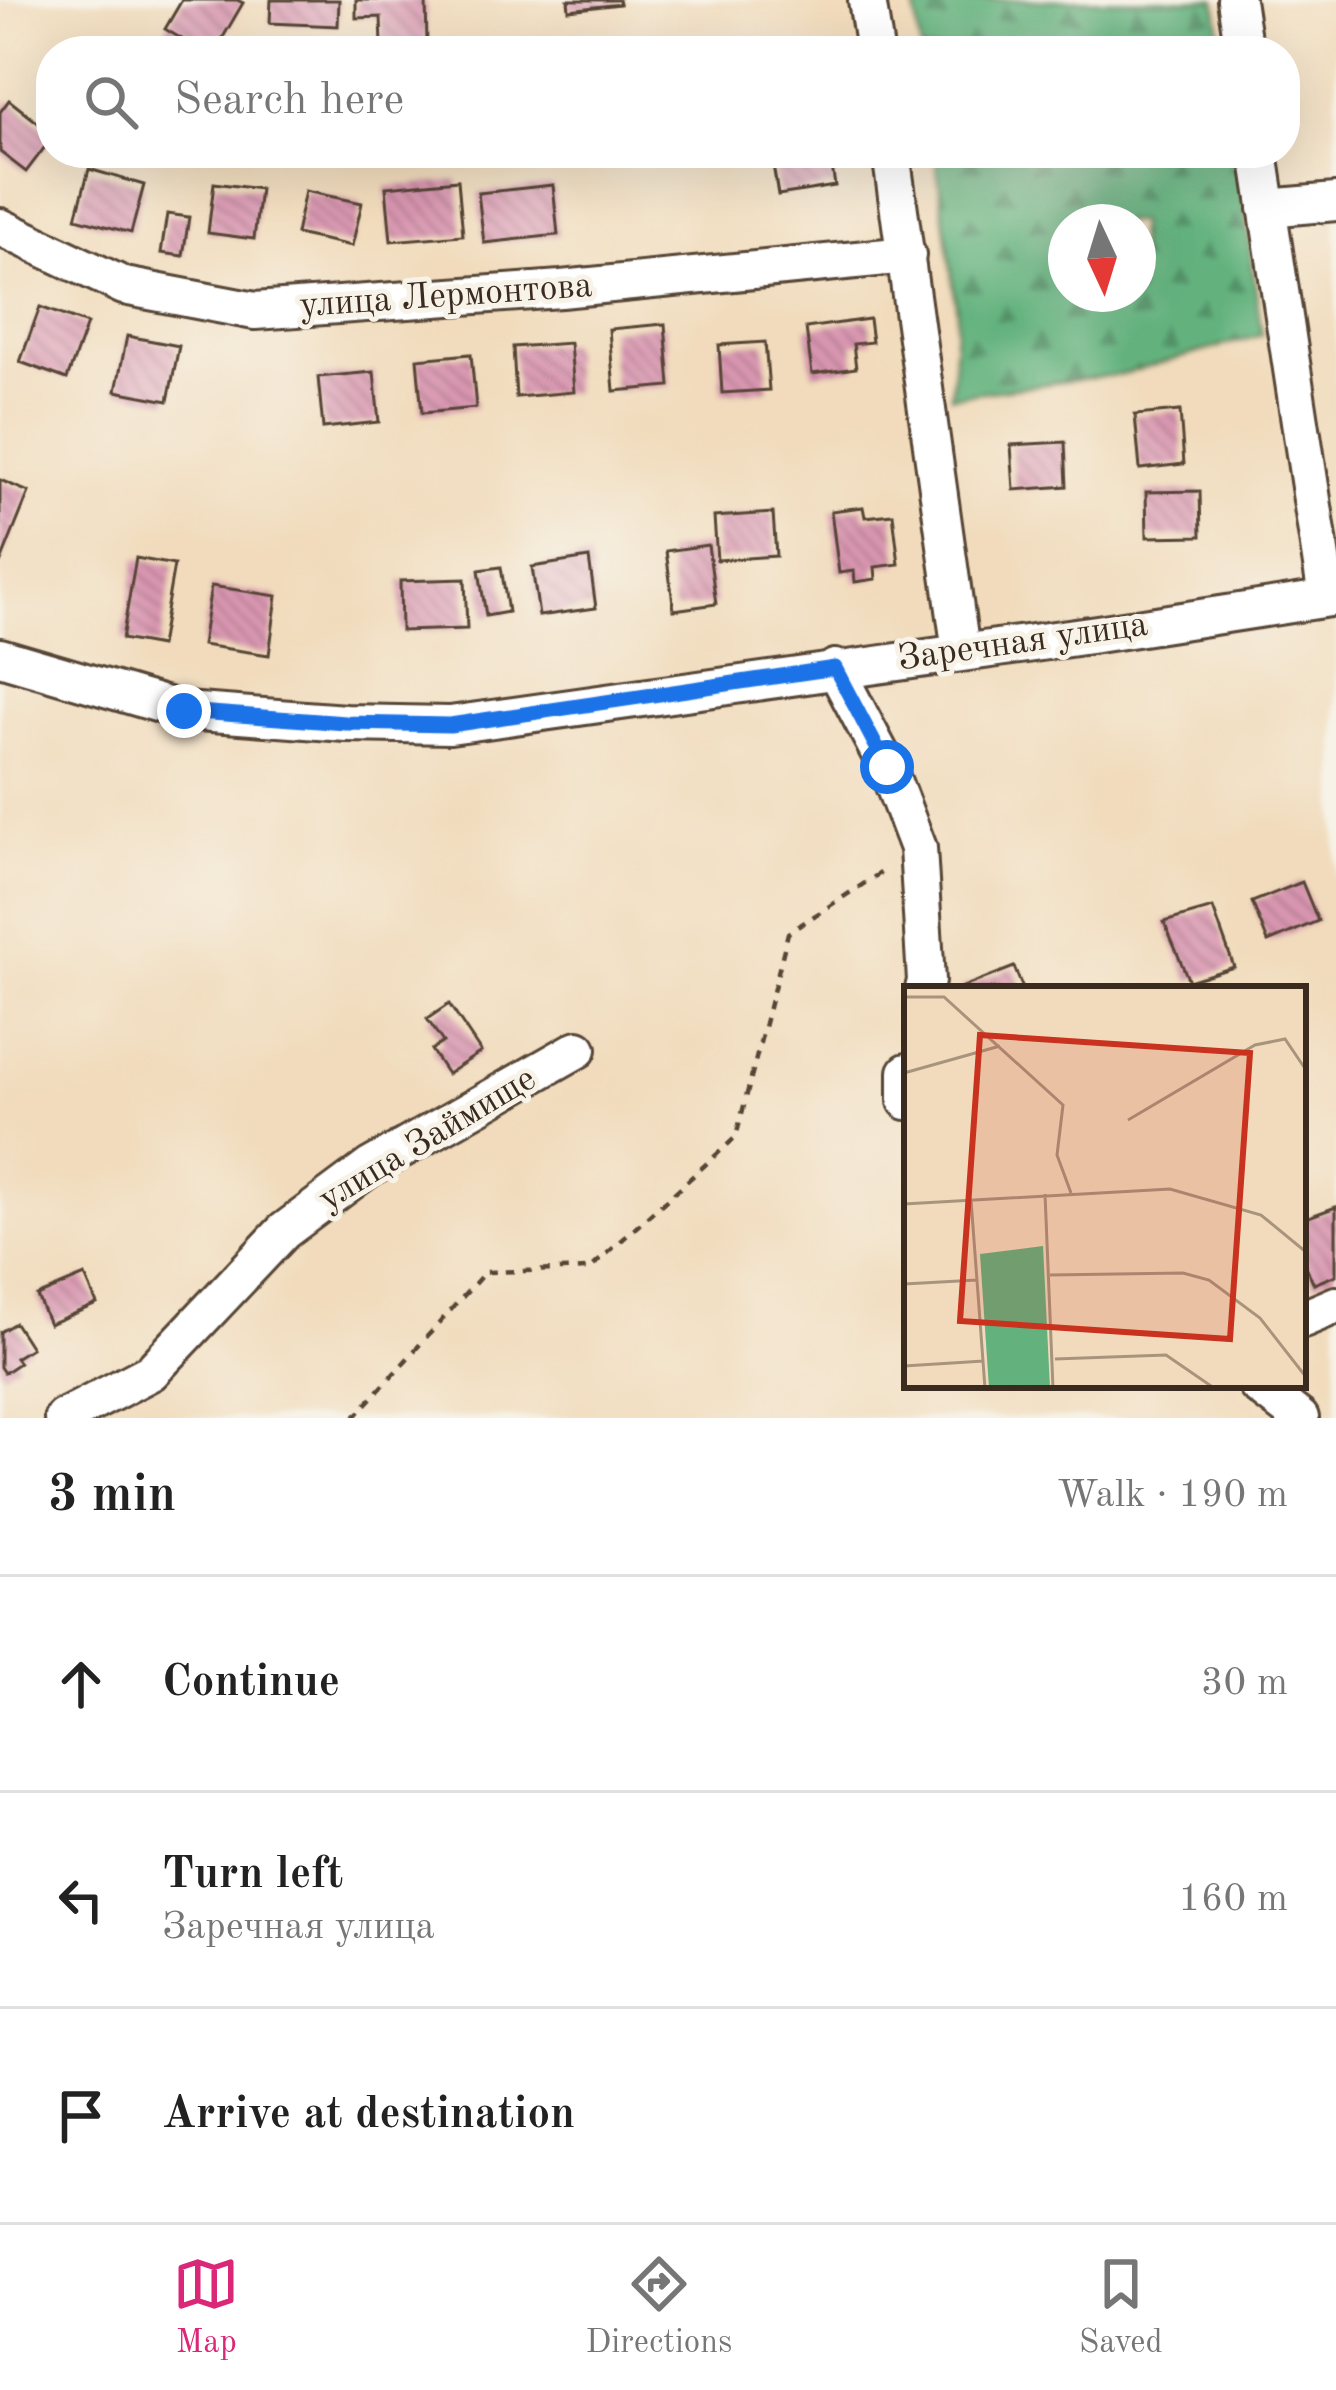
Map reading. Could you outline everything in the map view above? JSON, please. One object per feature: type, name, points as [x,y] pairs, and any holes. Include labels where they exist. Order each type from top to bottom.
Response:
[{"type":"street","points":[[867,0],[873,36]]},
{"type":"street","points":[[1236,0],[1242,36]]},
{"type":"street","points":[[893,168],[961,652]]},
{"type":"street","points":[[1261,168],[1331,598]]},
{"type":"street","points":[[1268,208],[1336,202]]},
{"type":"street","name":"улица Лермонтова","points":[[0,227],[124,286],[255,311],[561,289],[907,255]]},
{"type":"street","name":"Заречная улица","points":[[0,657],[184,711],[450,725],[1331,598]]},
{"type":"street","points":[[835,668],[887,767],[918,848],[925,986]]},
{"type":"street","name":"улица Займище","points":[[63,1418],[151,1372],[284,1231],[370,1167],[578,1049]]},
{"type":"street","points":[[1306,1318],[1336,1304]]},
{"type":"street","points":[[1261,1388],[1300,1418]]},
{"type":"path","points":[[354,1418],[484,1272],[590,1269],[736,1138],[788,932],[918,848]]},
{"type":"green space","points":[[914,0],[1216,0],[1221,36],[919,36]]},
{"type":"green space","points":[[937,168],[1239,168],[1262,335],[1123,374],[951,396],[957,312]]},
{"type":"building","points":[[182,0],[243,3],[224,36],[177,36],[165,29]]},
{"type":"building","points":[[271,0],[339,0],[338,26],[270,23]]},
{"type":"building","points":[[356,0],[426,0],[427,36],[382,36],[381,17],[356,18]]},
{"type":"building","points":[[568,0],[619,0],[620,4],[569,10]]},
{"type":"building","points":[[9,100],[36,121],[36,159],[26,172],[0,152],[0,112]]},
{"type":"building","points":[[774,168],[832,168],[835,186],[778,195]]},
{"type":"building","points":[[89,169],[144,185],[131,233],[76,218]]},
{"type":"building","points":[[458,180],[463,235],[391,241],[386,187]]},
{"type":"building","points":[[214,183],[260,189],[254,239],[208,233]]},
{"type":"building","points":[[553,185],[558,235],[484,243],[478,193]]},
{"type":"building","points":[[305,191],[362,203],[352,246],[296,234]]},
{"type":"building","points":[[167,214],[189,217],[183,256],[161,253]]},
{"type":"building","points":[[40,307],[87,324],[67,379],[20,362]]},
{"type":"building","points":[[869,319],[872,342],[853,344],[856,368],[812,374],[806,328]]},
{"type":"building","points":[[665,324],[670,386],[614,391],[609,329]]},
{"type":"building","points":[[127,336],[179,346],[168,401],[116,391]]},
{"type":"building","points":[[765,342],[769,390],[722,393],[719,345]]},
{"type":"building","points":[[570,343],[574,392],[516,397],[513,347]]},
{"type":"building","points":[[471,354],[476,408],[422,413],[417,359]]},
{"type":"building","points":[[374,372],[379,422],[323,428],[318,377]]},
{"type":"building","points":[[1180,411],[1184,464],[1140,469],[1135,415]]},
{"type":"building","points":[[1065,442],[1067,486],[1014,490],[1011,445]]},
{"type":"building","points":[[0,480],[29,492],[0,564]]},
{"type":"building","points":[[1200,491],[1201,536],[1147,537],[1146,492]]},
{"type":"building","points":[[863,507],[865,517],[893,514],[899,564],[875,567],[876,579],[855,582],[854,571],[839,573],[831,511]]},
{"type":"building","points":[[773,513],[776,556],[717,560],[714,517]]},
{"type":"building","points":[[708,545],[716,604],[674,610],[666,551]]},
{"type":"building","points":[[136,558],[174,565],[160,646],[122,639]]},
{"type":"building","points":[[589,558],[596,608],[539,616],[532,567]]},
{"type":"building","points":[[501,567],[508,612],[486,616],[479,570]]},
{"type":"building","points":[[465,579],[467,629],[401,631],[400,581]]},
{"type":"building","points":[[211,586],[277,596],[269,655],[202,645]]},
{"type":"building","points":[[1302,882],[1318,921],[1268,942],[1252,902]]},
{"type":"building","points":[[1213,908],[1234,967],[1189,981],[1164,922]]},
{"type":"building","points":[[1014,967],[1022,986],[966,986]]},
{"type":"building","points":[[449,1004],[481,1052],[447,1074],[431,1050],[443,1042],[427,1019]]},
{"type":"building","points":[[1336,1207],[1336,1275],[1314,1284],[1306,1267],[1306,1218]]},
{"type":"building","points":[[85,1276],[97,1304],[49,1324],[37,1296]]},
{"type":"building","points":[[15,1323],[31,1348],[4,1373],[0,1332]]},
{"type":"route","points":[[184,711],[450,725],[835,668],[887,767]]}]
